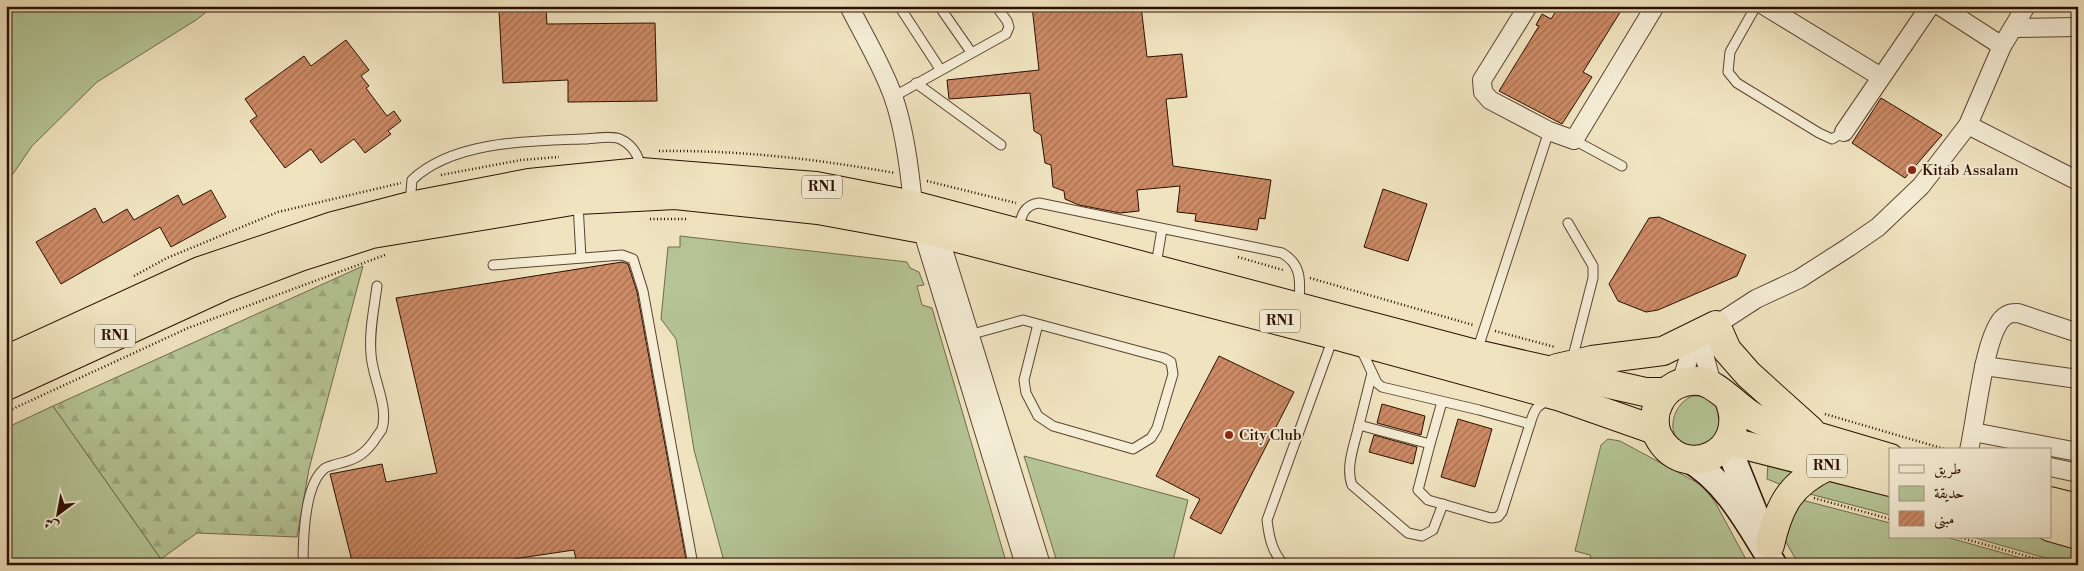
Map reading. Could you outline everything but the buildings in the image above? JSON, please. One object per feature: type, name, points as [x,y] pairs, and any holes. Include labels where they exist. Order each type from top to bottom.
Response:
[{"type":"highway","name":"RN1","points":[[9,354],[200,271],[332,226],[411,193],[529,183],[638,162],[816,186],[925,222],[1561,397],[1656,430]]},
{"type":"highway","name":"RN1","points":[[6,386],[224,286],[300,257],[372,234],[578,200],[675,195],[1018,231],[1476,354],[1564,362],[1645,392],[1702,381],[1754,418],[1820,426],[1889,458]]},
{"type":"highway","points":[[1564,362],[1663,351],[1710,332],[1748,374],[1820,426]]},
{"type":"highway","points":[[1673,388],[1659,402],[1655,414],[1656,430],[1667,448],[1677,455],[1697,460],[1714,455],[1727,443],[1734,421],[1720,392]]},
{"type":"highway","name":"RN1","points":[[1727,443],[1889,482]]},
{"type":"highway","points":[[1773,558],[1778,517],[1786,499],[1802,482],[1828,466]]},
{"type":"highway","points":[[2052,502],[2078,508]]},
{"type":"highway","points":[[2052,528],[2078,535]]},
{"type":"street","points":[[849,6],[877,59],[893,97],[911,176],[1026,565]]},
{"type":"street","points":[[1528,6],[1482,80],[1481,86],[1490,100],[1549,131],[1574,140],[1655,6]]},
{"type":"street","points":[[1765,6],[1880,77]]},
{"type":"street","points":[[1844,132],[1930,6]]},
{"type":"street","points":[[1673,388],[1690,357],[1710,332],[1756,299],[1799,279],[1878,226],[1921,186],[1968,125],[2002,46],[2026,6]]},
{"type":"street","points":[[1946,8],[2002,46]]},
{"type":"street","points":[[2013,28],[2078,27]]},
{"type":"street","points":[[1968,125],[2078,180]]},
{"type":"street","points":[[925,222],[969,335],[1041,565]]},
{"type":"street","points":[[2017,448],[1971,445],[1984,366],[1997,325],[2010,313],[2018,313],[2078,333]]},
{"type":"street","points":[[1710,332],[1705,358],[1720,392]]},
{"type":"street","points":[[1984,366],[2078,379]]},
{"type":"street","points":[[1727,443],[1748,500],[1773,558]]},
{"type":"street","points":[[2052,450],[2078,452]]},
{"type":"street","points":[[1688,459],[1705,469],[1718,482],[1773,558]]},
{"type":"street","points":[[2052,467],[2078,473]]},
{"type":"lane","points":[[899,6],[940,69]]},
{"type":"lane","points":[[939,6],[971,52]]},
{"type":"lane","points":[[893,97],[940,69],[1006,34],[1009,27],[1007,21],[996,6]]},
{"type":"lane","points":[[1756,6],[1730,52],[1728,72],[1738,83],[1820,133],[1832,138],[1844,132]]},
{"type":"lane","points":[[916,83],[1001,145]]},
{"type":"lane","points":[[1476,354],[1549,131]]},
{"type":"lane","points":[[411,193],[421,172],[446,157],[518,142],[619,138],[638,162]]},
{"type":"lane","points":[[1574,140],[1622,166]]},
{"type":"lane","points":[[578,200],[581,258]]},
{"type":"lane","points":[[1018,231],[1021,216],[1028,206],[1045,204],[1282,253],[1296,264],[1300,275],[1299,306]]},
{"type":"lane","points":[[1564,362],[1593,278],[1593,266],[1568,223]]},
{"type":"lane","points":[[1156,268],[1162,229]]},
{"type":"lane","points":[[493,265],[622,255],[629,256],[636,263],[643,291],[693,565]]},
{"type":"lane","points":[[303,565],[303,536],[313,485],[318,475],[325,468],[357,459],[364,454],[382,430],[384,418],[370,344],[370,330],[377,286]]},
{"type":"lane","points":[[969,335],[1023,320],[1038,324],[1164,358],[1171,362],[1173,374],[1157,428],[1152,438],[1133,449],[1053,426],[1038,416],[1026,393],[1024,380],[1038,324]]},
{"type":"lane","points":[[1284,565],[1278,558],[1270,539],[1268,520],[1346,339],[1372,373],[1377,383],[1382,387],[1530,424]]},
{"type":"lane","points":[[1372,373],[1350,467],[1349,478],[1352,485],[1408,533],[1415,535],[1422,536],[1433,530],[1442,504]]},
{"type":"lane","points":[[1442,402],[1418,490],[1428,500],[1491,518],[1498,517],[1502,512],[1535,409],[1540,403],[1561,397]]},
{"type":"lane","points":[[1359,425],[1430,444]]},
{"type":"path","points":[[638,162],[722,150],[824,160],[911,176],[1028,206]]},
{"type":"path","points":[[133,277],[166,258],[278,212],[411,193],[521,160],[569,156]]},
{"type":"path","points":[[646,219],[694,219]]},
{"type":"path","points":[[6,412],[188,328],[390,253]]},
{"type":"path","points":[[1235,257],[1484,328],[1564,362]]},
{"type":"path","points":[[1820,426],[1937,448]]},
{"type":"path","points":[[1962,538],[2059,565]]},
{"type":"green space","points":[[6,6],[214,6],[196,20],[97,82],[32,146],[6,184]]},
{"type":"green space","points":[[680,236],[907,262],[910,268],[919,272],[924,285],[917,286],[922,305],[932,308],[1007,565],[725,565],[694,450],[676,339],[661,319],[668,247],[680,247]]},
{"type":"green space","points":[[363,266],[309,469],[297,537],[197,533],[161,559],[53,406]]},
{"type":"green space","points":[[1692,396],[1706,397],[1711,400],[1719,413],[1723,426],[1708,445],[1692,447],[1683,444],[1677,439],[1674,432],[1673,424],[1678,408]]},
{"type":"green space","points":[[53,406],[164,565],[6,565],[6,428]]},
{"type":"green space","points":[[1608,439],[1620,441],[1698,483],[1706,490],[1715,502],[1749,565],[1593,565],[1590,555],[1575,551],[1601,445]]},
{"type":"green space","points":[[1024,456],[1188,500],[1172,565],[1058,565]]},
{"type":"green space","points":[[1768,464],[1805,473],[1789,488],[1767,479]]},
{"type":"green space","points":[[1820,478],[1889,494],[1889,515],[1806,493]]},
{"type":"green space","points":[[1802,500],[1889,523],[1889,538],[1950,538],[2046,565],[1799,565],[1782,535]]},
{"type":"green space","points":[[1976,538],[2051,538],[2078,549],[2078,565],[2070,565]]},
{"type":"place","name":"Kitab Assalam","points":[[1912,170]]},
{"type":"place","name":"City Club","points":[[1229,435]]}]
